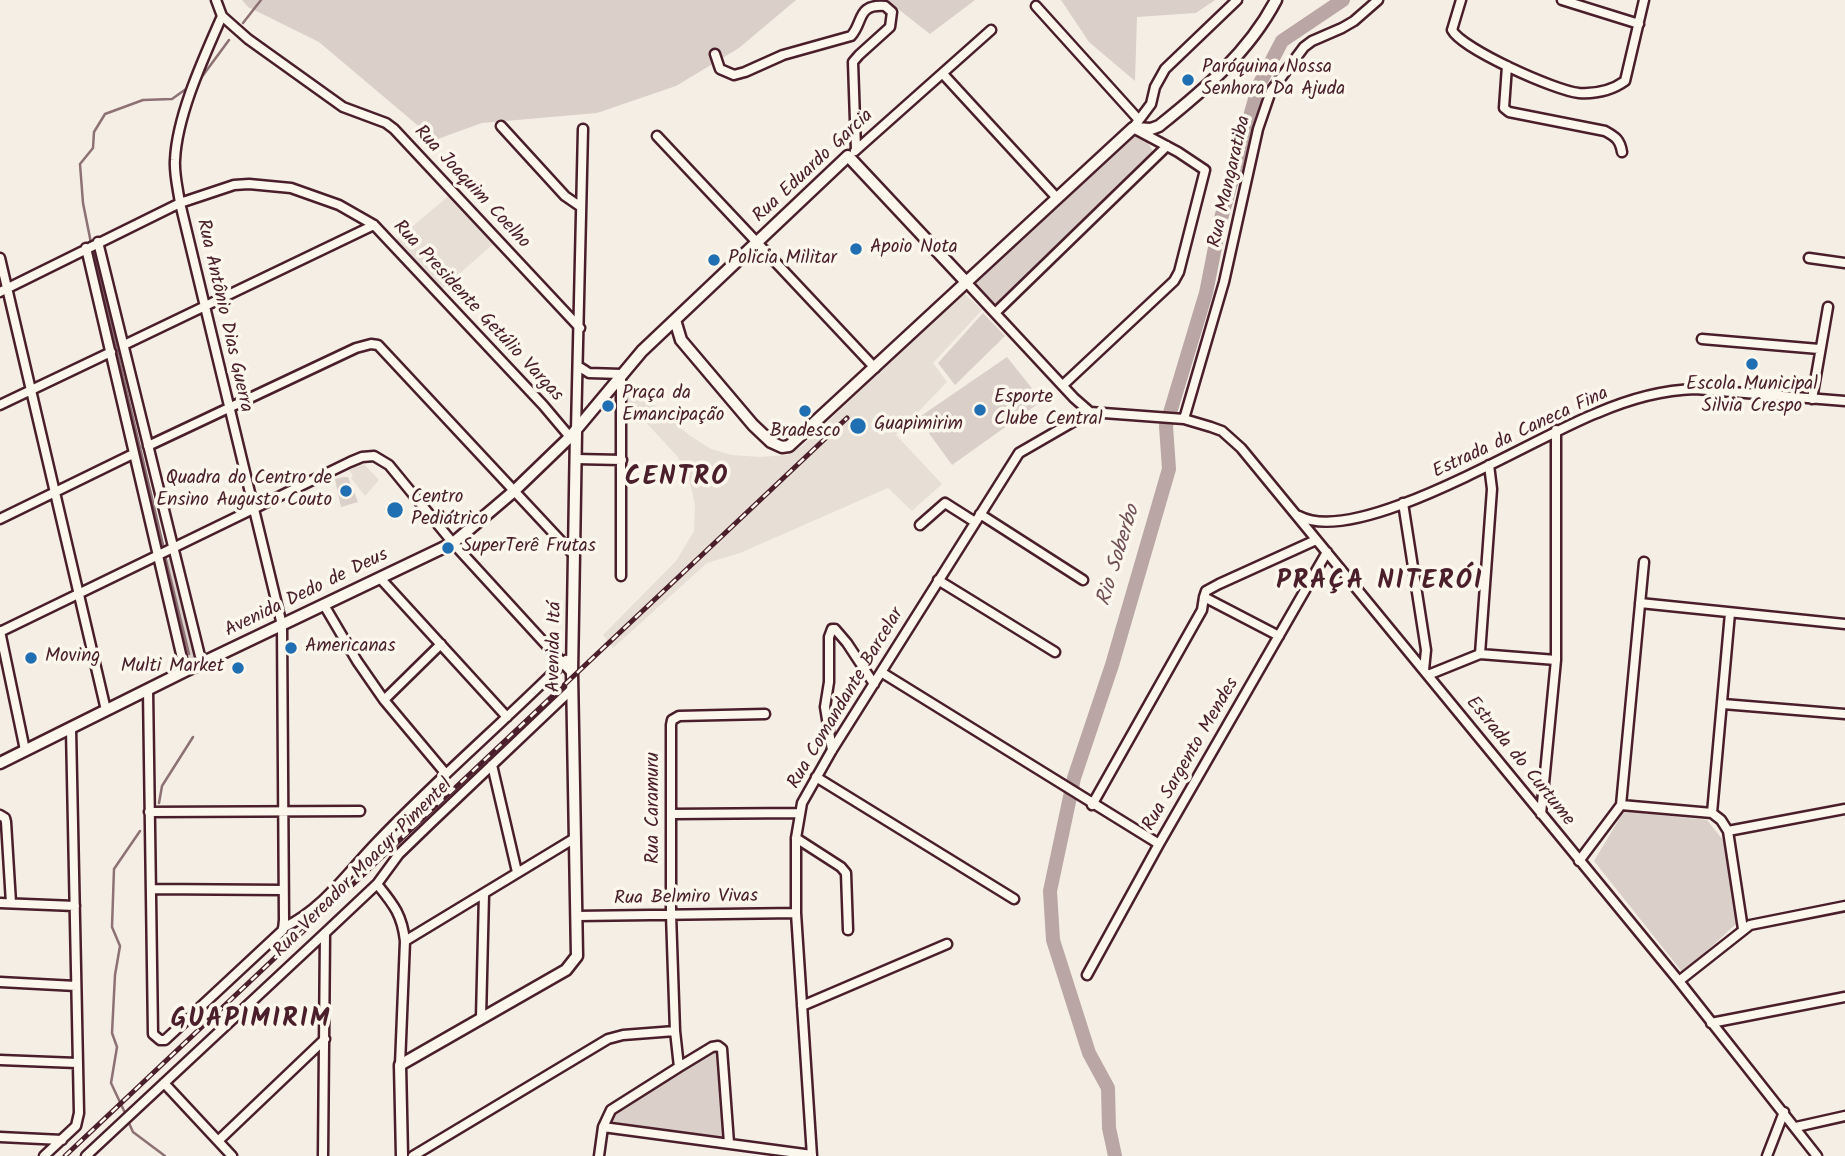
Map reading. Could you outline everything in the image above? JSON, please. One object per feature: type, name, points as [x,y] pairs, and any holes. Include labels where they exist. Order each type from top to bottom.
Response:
[{"type":"main road","points":[[675,320],[681,340],[764,436],[776,445],[789,446],[1136,124],[1151,129],[1158,126],[1232,61],[1249,43],[1276,0]]},
{"type":"main road","points":[[852,153],[967,283]]},
{"type":"main road","name":"Rua Eduardo Garcia","points":[[662,332],[852,153]]},
{"type":"main road","points":[[662,332],[681,340]]},
{"type":"main road","name":"Avenida Dedo de Deus","points":[[0,763],[453,543],[513,492],[573,434],[621,374],[662,332]]},
{"type":"main road","name":"Avenida Itá","points":[[401,1065],[574,963],[578,946],[572,690],[576,459],[573,434]]},
{"type":"main road","points":[[401,1065],[402,1156]]},
{"type":"street","points":[[216,0],[222,16]]},
{"type":"street","points":[[1136,124],[1151,104],[1155,87],[1165,69],[1237,0]]},
{"type":"street","name":"Rua Mangaratiba","points":[[1179,419],[1224,282],[1258,129],[1270,91],[1304,47],[1354,21],[1378,0]]},
{"type":"street","points":[[1461,0],[1452,30],[1462,42],[1507,66],[1567,91],[1581,93],[1613,90],[1625,81],[1644,0]]},
{"type":"street","points":[[1562,0],[1639,24]]},
{"type":"street","points":[[715,54],[720,69],[734,75],[746,72],[783,55],[851,36],[864,12],[872,7],[886,6],[892,12],[890,27],[859,55],[852,69],[852,153]]},
{"type":"street","points":[[1036,6],[1136,124],[1157,141],[1205,170],[1179,272],[1174,281],[1063,385]]},
{"type":"street","name":"Rua Antônio Dias Guerra","points":[[222,16],[198,70],[174,163],[180,203],[252,510],[282,625],[284,924]]},
{"type":"street","name":"Rua Joaquim Coelho","points":[[222,16],[248,39],[343,107],[394,129],[580,328]]},
{"type":"street","name":"Rua Eduardo Garcia","points":[[852,153],[991,30]]},
{"type":"street","points":[[1507,66],[1504,108],[1510,112],[1605,131],[1616,137],[1622,152]]},
{"type":"street","points":[[943,74],[1058,198]]},
{"type":"street","points":[[501,126],[565,196],[581,207]]},
{"type":"street","points":[[1157,141],[1158,126]]},
{"type":"street","name":"Avenida Itá","points":[[573,434],[580,328],[583,129]]},
{"type":"street","points":[[657,136],[875,368]]},
{"type":"street","points":[[995,313],[1167,146]]},
{"type":"street","name":"Rua Presidente Getúlio Vargas","points":[[4,290],[180,203],[234,185],[291,188],[338,205],[374,225],[559,423],[573,434]]},
{"type":"street","points":[[124,345],[374,225]]},
{"type":"street","points":[[98,242],[202,664]]},
{"type":"street","points":[[86,248],[185,671]]},
{"type":"street","points":[[0,258],[4,290],[31,389],[106,710]]},
{"type":"street","points":[[1809,258],[1845,263]]},
{"type":"street","points":[[967,283],[1090,412],[1179,419]]},
{"type":"street","points":[[1811,400],[1828,307]]},
{"type":"street","points":[[1702,339],[1819,349]]},
{"type":"street","points":[[148,446],[356,348],[378,345],[513,492],[575,555]]},
{"type":"street","points":[[0,405],[111,352]]},
{"type":"street","points":[[578,366],[589,373],[621,374],[621,576]]},
{"type":"street","points":[[577,381],[589,373]]},
{"type":"street","name":"Estrada da Caneca Fina","points":[[1179,419],[1211,427],[1232,439],[1297,515],[1310,526],[1348,521],[1403,503],[1489,466],[1556,430],[1613,407],[1686,389],[1845,401]]},
{"type":"street","name":"Rua Comandante Barcelar","points":[[812,1156],[796,913],[796,838],[799,813],[806,793],[1019,453],[1090,412]]},
{"type":"street","name":"Rua Presidente Getúlio Vargas","points":[[559,423],[569,425],[576,416]]},
{"type":"street","points":[[1541,814],[1556,660],[1556,430]]},
{"type":"street","points":[[0,519],[133,454]]},
{"type":"street","points":[[25,750],[0,632],[362,457],[374,456],[389,465],[453,543],[572,673]]},
{"type":"street","points":[[576,459],[621,460]]},
{"type":"street","points":[[1480,654],[1492,489],[1489,466]]},
{"type":"street","points":[[920,525],[945,503],[978,518],[1083,580]]},
{"type":"street","points":[[1403,503],[1426,650],[1426,673],[1480,654],[1556,660]]},
{"type":"street","name":"Estrada do Curtume","points":[[1310,526],[1316,540],[1679,981],[1817,1156]]},
{"type":"street","points":[[1092,805],[1202,610],[1206,591],[1316,540]]},
{"type":"street","name":"Rua Sargento Mendes","points":[[1087,975],[1327,552]]},
{"type":"street","points":[[1579,861],[1621,805],[1644,562]]},
{"type":"street","points":[[380,578],[507,717]]},
{"type":"street","points":[[938,580],[1055,652]]},
{"type":"street","points":[[1204,597],[1279,636]]},
{"type":"street","points":[[1640,603],[1845,624]]},
{"type":"street","points":[[324,605],[357,662],[384,700],[446,774]]},
{"type":"street","points":[[1712,813],[1730,613]]},
{"type":"street","points":[[832,750],[825,707],[829,682],[829,637],[832,629],[847,643],[874,684]]},
{"type":"street","points":[[384,700],[441,644]]},
{"type":"street","points":[[148,690],[153,1034],[160,1040],[165,1040],[284,924],[304,918],[329,896],[377,842],[573,653]]},
{"type":"street","points":[[881,672],[1159,844]]},
{"type":"street","name":"Rua Vereador Moacyr Pimentel","points":[[91,1154],[377,884],[399,854],[572,690]]},
{"type":"street","points":[[1723,704],[1845,714]]},
{"type":"street","name":"Rua Caramuru","points":[[679,1067],[675,1031],[671,914],[670,736],[673,720],[678,716],[765,714]]},
{"type":"street","points":[[44,1156],[76,1126],[78,1119],[71,729]]},
{"type":"street","points":[[492,765],[517,872]]},
{"type":"street","points":[[816,778],[1014,899]]},
{"type":"street","points":[[1621,805],[1712,813],[1721,820],[1728,831],[1743,929]]},
{"type":"street","points":[[1728,831],[1845,808]]},
{"type":"street","points":[[149,812],[360,811]]},
{"type":"street","points":[[672,814],[799,813]]},
{"type":"street","points":[[0,815],[6,822],[11,903]]},
{"type":"street","points":[[405,941],[575,838]]},
{"type":"street","points":[[796,838],[846,873],[848,930]]},
{"type":"street","points":[[377,884],[399,912],[403,924],[405,941],[401,1065]]},
{"type":"street","points":[[151,889],[283,890]]},
{"type":"street","points":[[481,1018],[484,894]]},
{"type":"street","points":[[0,902],[75,906]]},
{"type":"street","points":[[1679,981],[1743,929],[1765,920],[1845,906]]},
{"type":"street","name":"Rua Belmiro Vivas","points":[[577,916],[796,913]]},
{"type":"street","points":[[323,1156],[325,933]]},
{"type":"street","points":[[802,1006],[947,944]]},
{"type":"street","points":[[0,982],[76,986]]},
{"type":"street","points":[[1711,1023],[1845,998]]},
{"type":"street","points":[[412,1156],[608,1039],[623,1035],[675,1031]]},
{"type":"street","points":[[218,1141],[325,1039]]},
{"type":"street","points":[[599,1156],[603,1127],[611,1110],[712,1047],[718,1046],[722,1049],[729,1143]]},
{"type":"street","points":[[0,1060],[77,1063]]},
{"type":"street","points":[[164,1083],[232,1156]]},
{"type":"street","points":[[1767,1156],[1784,1112]]},
{"type":"street","points":[[1796,1126],[1845,1116]]},
{"type":"street","points":[[603,1127],[812,1156]]},
{"type":"street","points":[[0,1137],[62,1140]]},
{"type":"shaded area","points":[[242,0],[796,0],[739,48],[676,86],[597,113],[482,123],[435,140],[319,42],[248,7]]},
{"type":"shaded area","points":[[876,0],[975,0],[930,34],[893,5]]},
{"type":"shaded area","points":[[1061,0],[1215,0],[1196,13],[1137,17],[1135,81],[1089,42]]},
{"type":"shaded area","points":[[1132,135],[1146,141],[1154,154],[996,306],[972,282]]},
{"type":"shaded area","points":[[451,194],[493,244],[441,290],[396,240]]},
{"type":"shaded area","points":[[964,293],[982,310],[933,363],[947,382],[896,435],[942,484],[912,511],[888,488],[740,553],[707,563],[613,648],[603,635],[676,561],[694,531],[695,505],[689,478],[677,456],[627,402],[627,381],[689,435],[711,449],[732,455],[788,455],[802,446]]},
{"type":"shaded area","points":[[983,313],[1005,336],[955,385],[938,363]]},
{"type":"shaded area","name":"Esporte Clube Central","points":[[1007,357],[1042,401],[952,465],[918,418]]},
{"type":"shaded area","points":[[362,462],[379,480],[365,496],[347,468]]},
{"type":"shaded area","name":"Quadra do Centro de Ensino Augusto Couto","points":[[348,477],[358,502],[341,507],[335,479]]},
{"type":"shaded area","points":[[174,558],[197,658],[187,661],[162,560]]},
{"type":"shaded area","points":[[1624,811],[1707,820],[1723,840],[1737,923],[1683,973],[1594,861]]},
{"type":"shaded area","points":[[713,1051],[720,1058],[723,1137],[612,1123],[610,1117],[615,1111]]},
{"type":"waterway","points":[[243,23],[261,0]]},
{"type":"waterway","name":"Rio Soberbo","points":[[1115,1156],[1109,1128],[1108,1088],[1089,1053],[1053,940],[1050,891],[1074,778],[1112,665],[1169,469],[1166,426],[1206,293],[1220,222],[1259,85],[1282,41],[1343,0]]},
{"type":"waterway","points":[[201,78],[229,40]]},
{"type":"waterway","points":[[91,243],[83,203],[80,164],[93,148],[94,132],[105,114],[143,100],[172,99],[186,89]]},
{"type":"waterway","points":[[93,249],[164,549]]},
{"type":"waterway","points":[[165,556],[189,654]]},
{"type":"waterway","points":[[159,803],[162,786],[193,737]]},
{"type":"waterway","points":[[126,1115],[111,1083],[117,1047],[112,1033],[115,975],[120,946],[112,927],[114,869],[140,831]]},
{"type":"waterway","points":[[128,1121],[133,1132],[165,1156]]},
{"type":"railway","points":[[65,1156],[847,418]]},
{"type":"place","name":"Paróquina Nossa Senhora Da Ajuda","points":[[1188,80]]},
{"type":"place","name":"Apoio Nota","points":[[856,249]]},
{"type":"place","name":"Policia Militar","points":[[714,260]]},
{"type":"place","name":"Escola Municipal Silvia Crespo","points":[[1752,364]]},
{"type":"place","name":"Praça da Emancipação","points":[[608,406]]},
{"type":"place","name":"Esporte Clube Central","points":[[980,410]]},
{"type":"place","name":"Bradesco","points":[[805,411]]},
{"type":"place","name":"Guapimirim","points":[[858,426]]},
{"type":"place","name":"Quadra do Centro de Ensino Augusto Couto","points":[[346,491]]},
{"type":"place","name":"Centro Pediátrico","points":[[395,510]]},
{"type":"place","name":"SuperTerê Frutas","points":[[448,548]]},
{"type":"place","name":"Americanas","points":[[291,648]]},
{"type":"place","name":"Moving","points":[[31,658]]},
{"type":"place","name":"Multi Market","points":[[238,668]]},
{"type":"district","name":"CENTRO","points":[[677,480]]},
{"type":"district","name":"PRAÇA NITERÓI","points":[[1380,584]]},
{"type":"district","name":"GUAPIMIRIM","points":[[251,1022]]}]
